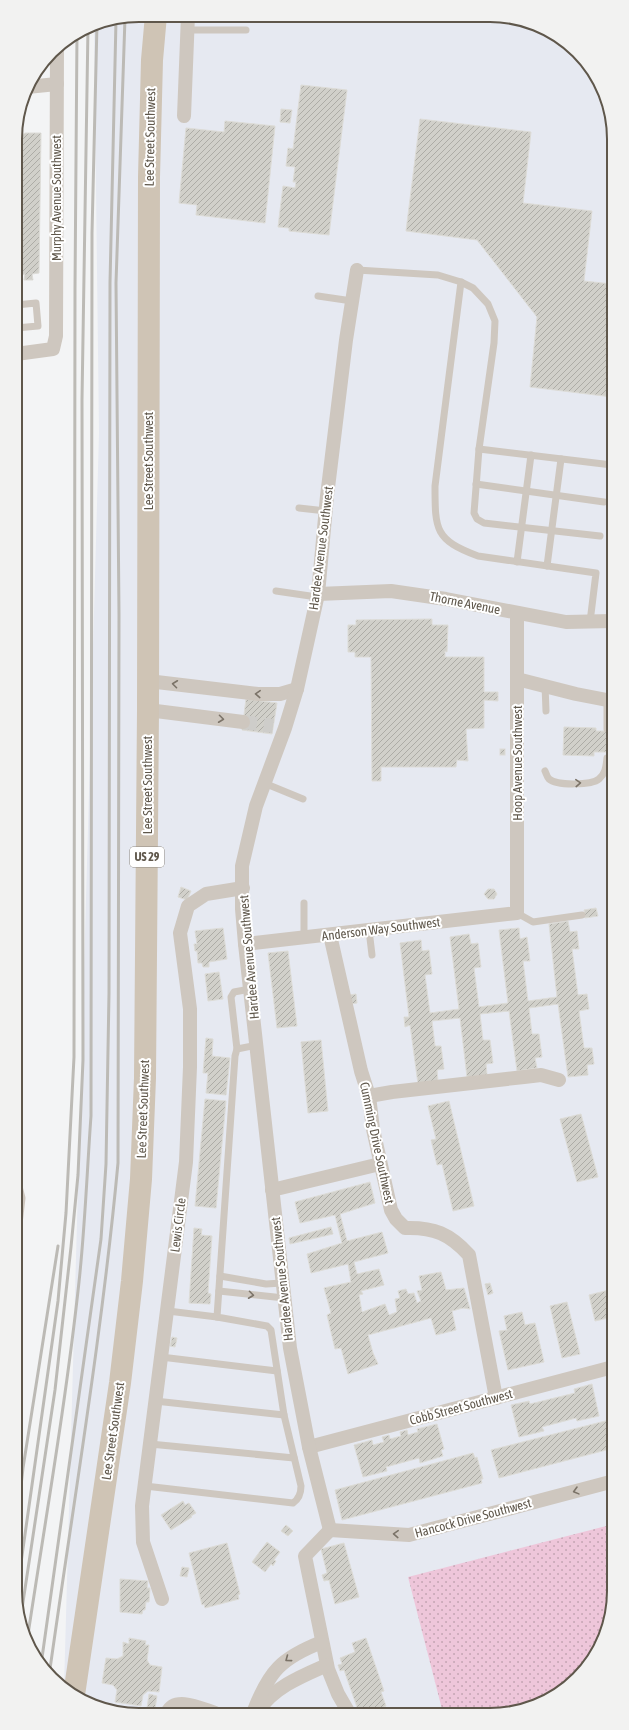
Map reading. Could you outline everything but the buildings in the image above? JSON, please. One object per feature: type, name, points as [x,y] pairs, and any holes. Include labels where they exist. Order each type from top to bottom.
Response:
[{"type":"main road","name":"Lee Street Southwest","points":[[75,1689],[120,1383],[132,1281],[140,1179],[145,1078],[148,710],[149,185],[152,60],[155,22]]},
{"type":"street","points":[[184,116],[188,22]]},
{"type":"street","name":"Murphy Avenue Southwest","points":[[22,353],[54,349],[56,336],[57,56]]},
{"type":"street","points":[[34,86],[57,84]]},
{"type":"street","name":"Hardee Avenue Southwest","points":[[330,1530],[309,1447],[290,1348],[245,944],[242,909],[242,866],[256,806],[264,783],[279,727],[297,689],[317,595],[326,511],[357,270]]},
{"type":"street","name":"Thorne Avenue","points":[[317,595],[391,590],[566,622],[607,621]]},
{"type":"street","name":"Hoop Avenue Southwest","points":[[517,613],[517,913]]},
{"type":"street","points":[[517,679],[576,694],[607,700]]},
{"type":"street","points":[[148,680],[258,694],[280,694],[297,689]]},
{"type":"street","points":[[148,710],[243,722]]},
{"type":"street","name":"Lewis Circle","points":[[162,1599],[143,1542],[142,1506],[186,1162],[190,1067],[190,1009],[180,933],[188,906],[206,894],[243,888]]},
{"type":"street","name":"Anderson Way Southwest","points":[[245,944],[517,913]]},
{"type":"street","name":"Cumming Drive Southwest","points":[[330,935],[361,1071],[370,1096],[373,1129],[391,1210],[396,1219],[405,1228],[433,1230],[447,1236],[459,1244],[469,1255],[496,1398]]},
{"type":"street","points":[[370,1096],[392,1092],[541,1075],[559,1080]]},
{"type":"street","points":[[272,1190],[380,1164]]},
{"type":"street","name":"Cobb Street Southwest","points":[[309,1447],[607,1369]]},
{"type":"street","name":"Hancock Drive Southwest","points":[[330,1530],[408,1535],[607,1483]]},
{"type":"street","points":[[330,1530],[305,1556],[327,1665],[338,1694],[346,1708]]},
{"type":"street","points":[[255,1708],[264,1686],[277,1667],[300,1650],[322,1642]]},
{"type":"street","points":[[259,1708],[264,1701],[277,1690],[305,1674],[327,1665]]},
{"type":"street","points":[[171,1708],[176,1704],[186,1704],[199,1708]]},
{"type":"lane","points":[[187,30],[246,30]]},
{"type":"lane","points":[[357,270],[438,275],[461,282],[473,288],[488,304],[495,321],[479,449],[474,513],[477,519],[484,523],[600,536]]},
{"type":"lane","points":[[461,282],[435,486],[435,513],[438,530],[447,542],[478,556],[596,573],[590,622]]},
{"type":"lane","points":[[318,296],[352,300]]},
{"type":"lane","points":[[22,304],[36,303],[38,326],[22,327]]},
{"type":"lane","points":[[479,449],[607,464]]},
{"type":"lane","points":[[518,562],[531,455]]},
{"type":"lane","points":[[547,566],[561,459]]},
{"type":"lane","points":[[476,484],[556,494],[604,502]]},
{"type":"lane","points":[[299,508],[326,511]]},
{"type":"lane","points":[[276,591],[317,595]]},
{"type":"lane","points":[[545,685],[546,711]]},
{"type":"lane","points":[[545,771],[549,779],[557,782],[568,784],[594,782],[605,772],[607,758]]},
{"type":"lane","points":[[264,783],[303,799]]},
{"type":"lane","points":[[304,903],[304,937]]},
{"type":"lane","points":[[517,913],[533,922],[582,915]]},
{"type":"lane","points":[[369,930],[372,955]]},
{"type":"lane","points":[[217,1317],[237,1049],[231,997],[234,992],[250,989]]},
{"type":"lane","points":[[237,1049],[257,1046]]},
{"type":"lane","points":[[220,1276],[266,1284],[282,1283]]},
{"type":"lane","points":[[219,1291],[284,1298]]},
{"type":"lane","points":[[145,1486],[292,1503],[297,1500],[301,1492],[301,1486],[284,1416],[271,1330],[266,1326],[217,1317],[168,1311]]},
{"type":"lane","points":[[161,1357],[277,1371]]},
{"type":"lane","points":[[155,1401],[284,1416]]},
{"type":"lane","points":[[150,1444],[294,1458]]},
{"type":"shaded area","points":[[139,22],[498,22],[528,28],[548,38],[573,56],[583,68],[595,87],[601,101],[605,116],[607,139],[607,1599],[603,1621],[598,1636],[587,1656],[578,1668],[561,1684],[535,1699],[513,1706],[498,1708],[131,1708],[101,1702],[87,1696],[64,1681],[99,433],[94,31],[124,23]]},
{"type":"shaded area","points":[[607,1526],[607,1599],[603,1621],[595,1643],[578,1668],[561,1684],[535,1699],[513,1706],[498,1708],[442,1708],[408,1577]]},
{"type":"tunnel","points":[[243,722],[273,726]]},
{"type":"railway","points":[[50,1667],[104,1292],[118,1163],[119,615],[116,283],[125,23]]},
{"type":"railway","points":[[42,1656],[101,1239],[106,1164],[109,993],[110,283],[116,25]]},
{"type":"railway","points":[[29,1630],[62,1417],[74,1327],[83,1241],[91,1116],[92,233],[97,30]]},
{"type":"railway","points":[[23,1604],[55,1390],[71,1247],[78,1175],[83,1060],[82,400],[88,34]]},
{"type":"railway","points":[[22,1556],[58,1301],[66,1213],[74,1057],[75,288],[77,40]]},
{"type":"railway","points":[[22,1477],[58,1246]]}]
